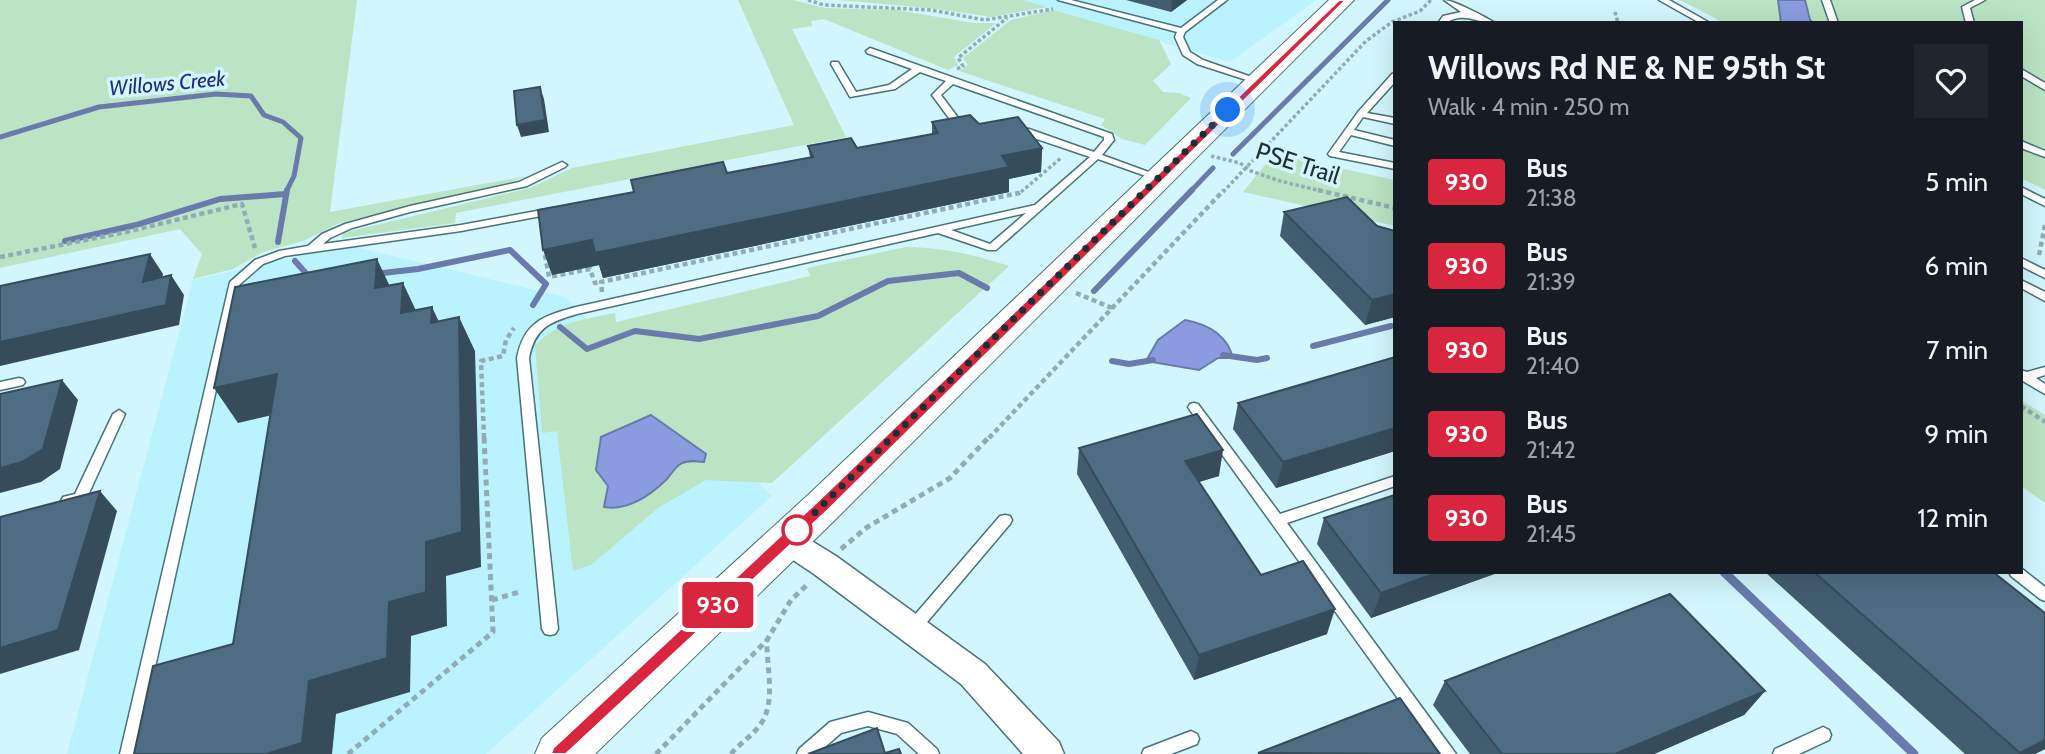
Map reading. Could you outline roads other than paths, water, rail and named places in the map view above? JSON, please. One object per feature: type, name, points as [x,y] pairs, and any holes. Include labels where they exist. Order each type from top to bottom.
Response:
[{"type":"main road","points":[[560,754],[786,540],[1342,0]]},
{"type":"street","points":[[786,540],[973,674],[1046,754]]},
{"type":"lane","points":[[1062,0],[1182,32]]},
{"type":"lane","points":[[1223,0],[1182,32],[1179,37],[1186,53],[1200,62],[1259,80]]},
{"type":"lane","points":[[1437,0],[1451,2],[1478,21]]},
{"type":"lane","points":[[1663,0],[1702,21]]},
{"type":"lane","points":[[1826,0],[1833,21]]},
{"type":"lane","points":[[1970,21],[1966,7],[1981,0]]},
{"type":"lane","points":[[1444,21],[1467,13],[1486,21]]},
{"type":"lane","points":[[870,51],[1104,133],[1110,140],[1096,156],[992,248],[937,229]]},
{"type":"lane","points":[[835,64],[853,95],[892,87],[918,69]]},
{"type":"lane","points":[[2023,73],[2045,87]]},
{"type":"lane","points":[[1393,78],[1361,114],[1333,154],[1393,166]]},
{"type":"lane","points":[[951,81],[936,95],[970,133],[951,136]]},
{"type":"lane","points":[[1361,114],[1393,121]]},
{"type":"lane","points":[[998,130],[1026,131],[1161,178]]},
{"type":"lane","points":[[1349,132],[1393,143]]},
{"type":"lane","points":[[2023,145],[2045,154]]},
{"type":"lane","points":[[313,247],[325,236],[361,222],[522,184],[562,165]]},
{"type":"lane","points":[[2023,191],[2045,202]]},
{"type":"lane","points":[[550,629],[523,358],[525,342],[532,330],[544,322],[576,311],[1038,207]]},
{"type":"lane","points":[[128,754],[229,296],[234,284],[259,262],[283,253],[461,228],[570,208]]},
{"type":"lane","points":[[2023,262],[2045,275]]},
{"type":"lane","points":[[2023,284],[2045,297]]},
{"type":"lane","points":[[2024,376],[2045,371]]},
{"type":"lane","points":[[2024,376],[2045,390]]},
{"type":"lane","points":[[0,386],[19,382]]},
{"type":"lane","points":[[1195,407],[1448,754]]},
{"type":"lane","points":[[53,505],[80,498],[118,414]]},
{"type":"lane","points":[[1278,520],[1393,482]]},
{"type":"lane","points":[[912,629],[1006,520]]},
{"type":"lane","points":[[2019,574],[2045,595]]},
{"type":"lane","points":[[806,754],[836,727],[868,719],[902,727],[931,754]]},
{"type":"lane","points":[[1781,754],[1823,734]]},
{"type":"lane","points":[[1150,754],[1191,739]]},
{"type":"water","points":[[1778,0],[1805,0],[1811,21],[1781,21]]},
{"type":"water","points":[[1185,320],[1201,324],[1215,332],[1226,343],[1233,358],[1218,358],[1199,370],[1146,361],[1158,340]]},
{"type":"water","points":[[651,415],[706,454],[704,462],[682,463],[667,479],[638,501],[621,507],[604,507],[608,486],[596,470],[601,437]]},
{"type":"waterway","points":[[1233,154],[1388,0]]},
{"type":"waterway","name":"Willows Creek","points":[[0,137],[99,107],[216,94],[251,96],[264,115],[283,122],[301,138],[294,176],[287,190]]},
{"type":"waterway","points":[[1190,192],[1213,168]]},
{"type":"waterway","name":"Willows Creek","points":[[278,242],[287,190]]},
{"type":"waterway","points":[[1094,291],[1192,190]]},
{"type":"waterway","points":[[65,241],[136,225],[220,199],[285,194]]},
{"type":"waterway","name":"Willows Creek","points":[[374,274],[418,269],[510,250],[546,284],[533,305]]},
{"type":"waterway","name":"Willows Creek","points":[[295,261],[311,279]]},
{"type":"waterway","name":"Willows Creek","points":[[560,327],[587,349],[635,331],[699,339],[818,316],[888,281],[959,273],[987,288]]},
{"type":"waterway","name":"Willows Creek","points":[[1313,346],[1391,326]]},
{"type":"waterway","name":"Willows Creek","points":[[1223,355],[1257,360],[1267,358]]},
{"type":"waterway","name":"Willows Creek","points":[[1112,361],[1129,364],[1153,360]]},
{"type":"waterway","name":"Willows Creek","points":[[1726,574],[1914,754]]}]
